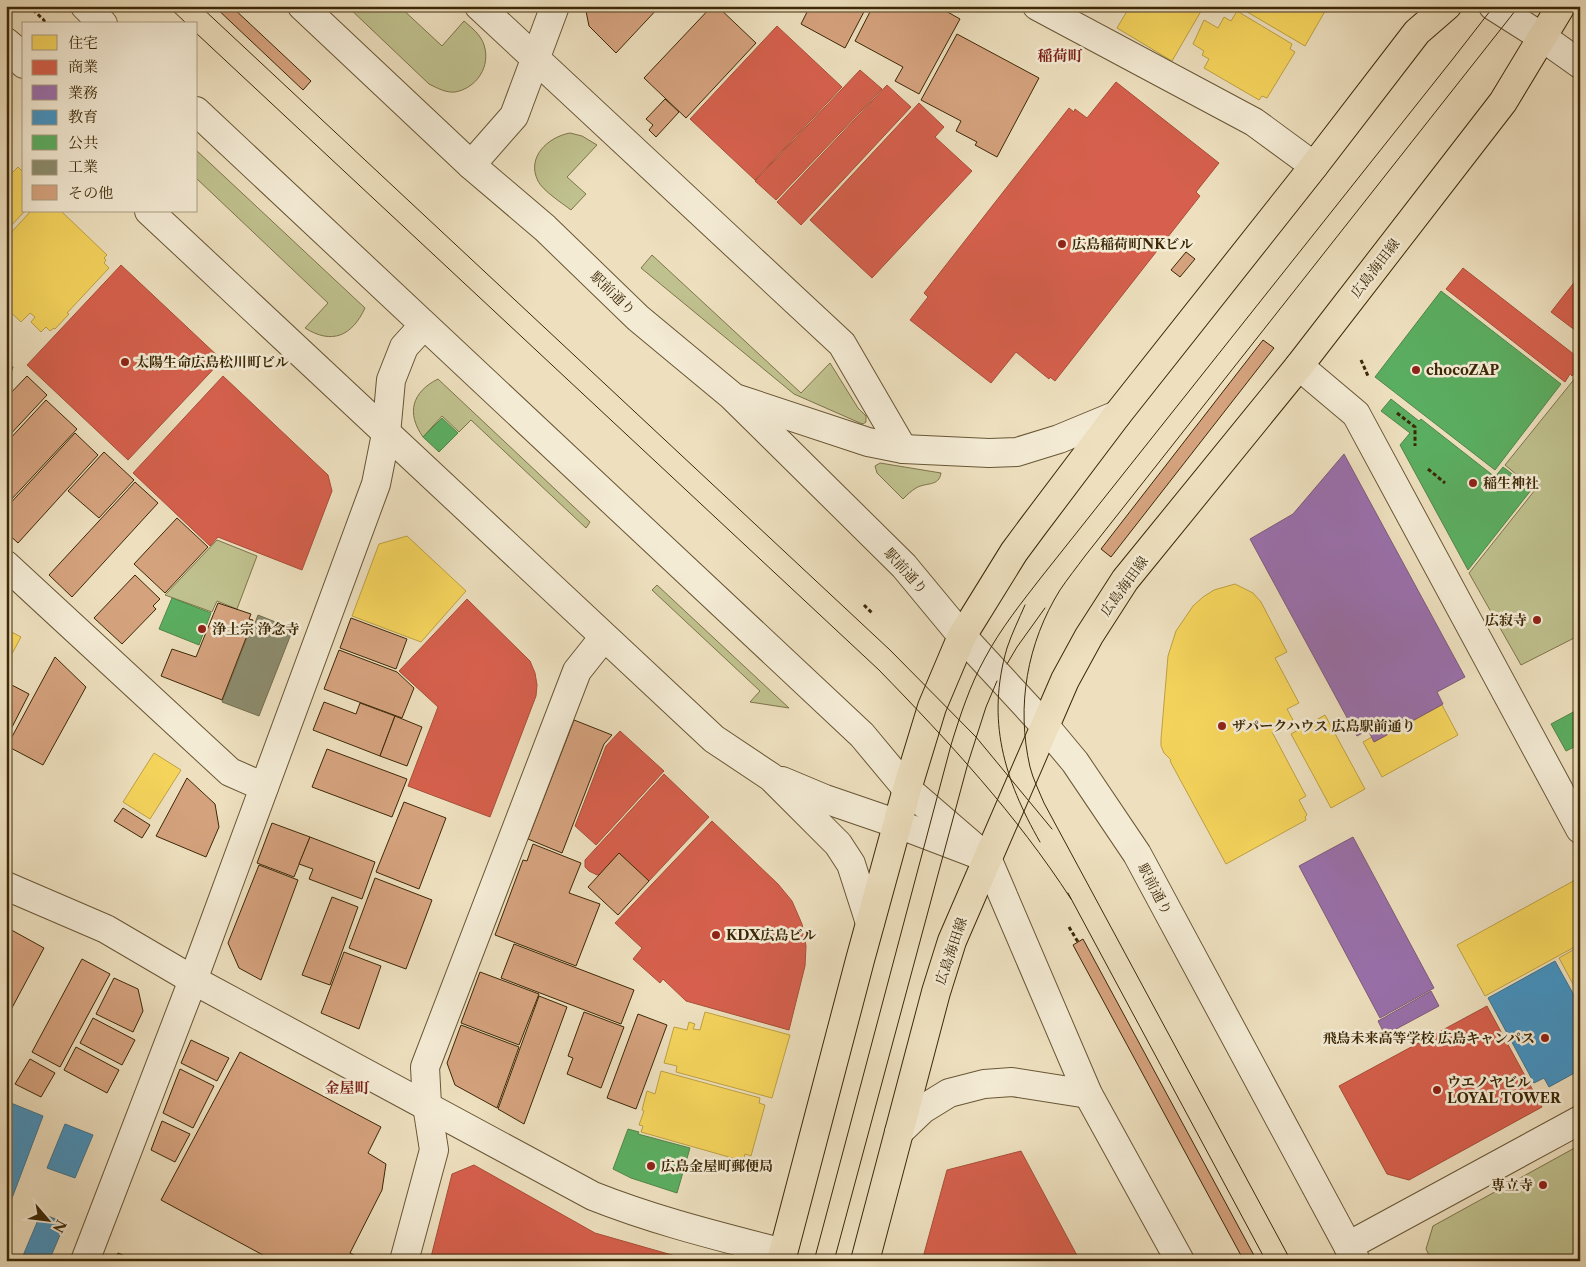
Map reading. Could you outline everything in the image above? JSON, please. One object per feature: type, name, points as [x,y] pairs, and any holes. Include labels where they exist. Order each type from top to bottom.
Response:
[{"type":"main road","points":[[782,1257],[907,788],[932,706],[962,636],[1029,532],[1117,415],[1314,166],[1417,32],[1448,6]]},
{"type":"main road","name":"広島海田線","points":[[865,1261],[936,992],[952,941],[1045,726],[1070,671],[1089,636],[1125,580],[1299,366],[1503,102],[1561,6]]},
{"type":"street","points":[[85,6],[101,22]]},
{"type":"street","name":"駅前通り","points":[[302,6],[471,165],[545,228],[638,318],[732,396],[904,566],[962,636],[1045,726],[1075,762],[1136,854],[1352,1253]]},
{"type":"street","points":[[479,6],[842,344],[903,449]]},
{"type":"street","points":[[471,165],[514,116],[555,6]]},
{"type":"street","points":[[1036,6],[1254,122],[1314,166]]},
{"type":"street","points":[[1493,6],[1580,64]]},
{"type":"street","points":[[6,42],[18,52],[22,60]]},
{"type":"street","points":[[198,113],[862,735],[907,788],[987,858],[1088,1094],[1180,1261]]},
{"type":"street","points":[[151,212],[714,740],[771,777],[825,799],[987,858]]},
{"type":"street","points":[[85,1261],[193,980],[376,484],[386,434],[391,380],[404,347],[424,325]]},
{"type":"street","points":[[1299,366],[1356,414],[1580,829]]},
{"type":"street","points":[[732,396],[868,442],[903,449],[989,453],[1017,452],[1059,439],[1117,415]]},
{"type":"street","points":[[6,565],[230,772],[264,787]]},
{"type":"street","points":[[404,1261],[434,1150],[425,1067],[577,671],[604,637]]},
{"type":"street","points":[[771,777],[838,844],[850,864],[870,923]]},
{"type":"street","points":[[6,886],[106,929],[193,980],[594,1196],[638,1213],[782,1257]]},
{"type":"street","points":[[899,1132],[923,1108],[949,1093],[984,1084],[1012,1082],[1088,1094]]},
{"type":"street","points":[[1352,1253],[1580,1120]]},
{"type":"path","points":[[33,10],[45,22]]},
{"type":"path","points":[[1392,409],[1415,427],[1415,446]]},
{"type":"path","points":[[1440,479],[1444,483]]},
{"type":"path","points":[[864,605],[873,614]]},
{"type":"path","points":[[1069,926],[1078,942]]},
{"type":"green space","points":[[347,6],[399,6],[442,46],[464,21],[483,41],[486,53],[484,68],[476,81],[463,90],[452,92],[438,89],[429,84]]},
{"type":"green space","points":[[570,133],[582,136],[597,145],[567,177],[586,194],[571,210],[540,185],[535,172],[537,156],[541,149],[554,139]]},
{"type":"green space","points":[[198,152],[365,308],[354,325],[340,335],[324,336],[305,328],[328,303],[198,180]]},
{"type":"green space","points":[[652,255],[801,393],[830,363],[858,408],[866,416],[866,422],[860,423],[794,394],[641,268]]},
{"type":"green space","name":"広寂寺","points":[[1580,372],[1580,635],[1521,665],[1469,573],[1535,490],[1505,465]]},
{"type":"green space","points":[[438,379],[590,522],[586,528],[471,420],[459,432],[442,416],[423,437],[415,420],[414,404],[422,390]]},
{"type":"green space","points":[[880,463],[941,473],[938,480],[932,484],[916,488],[903,499],[877,473],[875,466]]},
{"type":"green space","points":[[217,540],[257,556],[237,609],[217,601],[212,612],[165,595]]},
{"type":"green space","points":[[657,585],[789,708],[750,702],[760,691],[652,590]]},
{"type":"green space","name":"専立寺","points":[[1580,1145],[1580,1261],[1432,1261],[1426,1249],[1433,1226]]},
{"type":"building: 住宅","points":[[1130,6],[1204,6],[1172,61],[1117,28]]},
{"type":"building: 住宅","points":[[1237,6],[1328,6],[1305,46]]},
{"type":"building: 住宅","points":[[1237,11],[1292,44],[1290,49],[1295,52],[1267,98],[1262,96],[1259,100],[1204,68],[1209,59],[1202,55],[1204,51],[1193,44],[1204,20],[1218,28],[1224,17],[1231,21]]},
{"type":"building: 住宅","points":[[18,167],[22,171],[22,212],[24,212],[6,231],[6,179]]},
{"type":"building: 住宅","points":[[30,212],[62,212],[107,255],[104,258],[106,260],[104,263],[109,268],[67,313],[69,314],[55,329],[50,331],[46,327],[41,332],[31,322],[35,317],[30,313],[21,322],[6,308],[6,238]]},
{"type":"building: 住宅","points":[[407,536],[466,591],[421,642],[352,616],[379,544]]},
{"type":"building: 住宅","name":"ザパークハウス 広島駅前通り","points":[[1235,584],[1253,593],[1261,602],[1287,652],[1275,658],[1299,703],[1287,709],[1293,720],[1272,732],[1306,796],[1299,800],[1307,815],[1305,817],[1306,820],[1226,864],[1171,760],[1164,753],[1161,739],[1168,656],[1176,631],[1193,606],[1203,597],[1214,590]]},
{"type":"building: 住宅","points":[[6,629],[21,637],[6,665]]},
{"type":"building: 住宅","points":[[1442,705],[1458,735],[1382,777],[1363,742],[1372,737],[1374,742]]},
{"type":"building: 住宅","points":[[1325,715],[1365,789],[1331,808],[1291,734]]},
{"type":"building: 住宅","points":[[154,753],[181,770],[150,819],[123,802]]},
{"type":"building: 住宅","points":[[1577,879],[1580,884],[1580,944],[1485,996],[1457,945]]},
{"type":"building: 住宅","points":[[1580,946],[1580,997],[1559,958]]},
{"type":"building: 住宅","points":[[705,1012],[790,1035],[772,1098],[676,1072],[677,1066],[664,1063],[674,1027],[687,1030],[689,1022],[695,1024],[693,1029],[700,1030]]},
{"type":"building: 住宅","points":[[661,1071],[760,1098],[759,1103],[765,1105],[751,1156],[745,1154],[743,1161],[641,1132],[643,1126],[639,1125],[644,1111],[642,1110],[647,1091],[655,1094]]},
{"type":"building: 商業","points":[[777,26],[842,87],[755,180],[690,119]]},
{"type":"building: 商業","points":[[860,70],[882,89],[776,200],[755,181]]},
{"type":"building: 商業","name":"広島稲荷町NKビル","points":[[1116,82],[1219,163],[1196,192],[1200,196],[1055,381],[1050,377],[1049,379],[1016,352],[991,383],[910,320],[928,297],[924,293],[1069,108],[1074,112],[1075,109],[1087,118]]},
{"type":"building: 商業","points":[[887,85],[911,107],[801,225],[777,202]]},
{"type":"building: 商業","points":[[919,103],[944,127],[935,137],[972,171],[872,278],[810,220]]},
{"type":"building: 商業","name":"太陽生命広島松川町ビル","points":[[121,265],[222,360],[128,460],[27,365]]},
{"type":"building: 商業","points":[[1463,268],[1580,359],[1580,366],[1572,376],[1570,374],[1565,382],[1446,289]]},
{"type":"building: 商業","points":[[1580,275],[1580,334],[1551,312]]},
{"type":"building: 商業","points":[[223,376],[328,475],[332,491],[302,570],[218,537],[210,546],[133,473]]},
{"type":"building: 商業","points":[[467,599],[530,661],[537,685],[536,696],[490,817],[408,786],[438,707],[399,671]]},
{"type":"building: 商業","points":[[620,731],[664,771],[596,845],[575,826],[606,746]]},
{"type":"building: 商業","points":[[664,774],[709,817],[649,881],[619,853],[600,874],[597,875],[589,871],[585,867],[585,860]]},
{"type":"building: 商業","name":"KDX広島ビル","points":[[712,821],[778,884],[792,901],[802,924],[806,946],[805,966],[789,1030],[686,1001],[663,979],[660,983],[633,959],[642,948],[615,923]]},
{"type":"building: 商業","name":"ウエノヤビル LOYAL TOWER","points":[[1487,1006],[1542,1107],[1409,1180],[1387,1174],[1339,1086]]},
{"type":"building: 商業","points":[[1021,1151],[1080,1261],[922,1261],[947,1170]]},
{"type":"building: 商業","points":[[474,1165],[595,1233],[693,1261],[430,1261],[452,1174]]},
{"type":"building: 業務","points":[[1344,454],[1465,677],[1437,692],[1443,704],[1374,742],[1368,730],[1357,736],[1250,539],[1293,514]]},
{"type":"building: 業務","points":[[1353,837],[1434,988],[1380,1018],[1299,866]]},
{"type":"building: 業務","points":[[1431,991],[1439,1006],[1385,1035],[1378,1021]]},
{"type":"building: 教育","name":"飛鳥未来高等学校 広島キャンパス","points":[[1555,961],[1580,1006],[1580,1070],[1549,1087],[1544,1078],[1534,1083],[1488,998]]},
{"type":"building: 教育","points":[[6,1101],[43,1116],[6,1214]]},
{"type":"building: 教育","points":[[65,1124],[93,1135],[75,1178],[47,1168]]},
{"type":"building: 教育","points":[[41,1213],[65,1223],[49,1261],[27,1261],[22,1258]]},
{"type":"building: 公共","points":[[1441,291],[1561,384],[1495,470],[1375,377]]},
{"type":"building: 公共","name":"稲生神社","points":[[1391,399],[1419,421],[1421,419],[1495,477],[1503,467],[1532,489],[1468,570],[1400,445],[1410,433],[1381,411]]},
{"type":"building: 公共","points":[[442,418],[458,433],[439,452],[423,437]]},
{"type":"building: 公共","points":[[172,598],[211,613],[199,645],[159,629]]},
{"type":"building: 公共","points":[[1577,710],[1580,714],[1580,744],[1566,751],[1551,724]]},
{"type":"building: 公共","points":[[628,1129],[639,1132],[638,1134],[690,1148],[677,1193],[631,1178],[613,1169]]},
{"type":"building: 工業","points":[[258,615],[293,629],[259,716],[222,702],[250,630],[252,631]]},
{"type":"building: その他","points":[[214,6],[231,6],[311,81],[303,90]]},
{"type":"building: その他","points":[[585,6],[660,6],[616,53],[589,26]]},
{"type":"building: その他","points":[[712,6],[717,6],[756,43],[686,118],[644,78]]},
{"type":"building: その他","points":[[810,6],[867,6],[845,48],[801,24]]},
{"type":"building: その他","points":[[873,6],[937,6],[960,19],[919,94],[895,81],[903,67],[855,41]]},
{"type":"building: その他","points":[[957,34],[1039,78],[997,157],[975,145],[977,142],[956,131],[961,121],[921,100]]},
{"type":"building: その他","points":[[665,99],[679,112],[656,137],[649,130],[653,125],[646,119]]},
{"type":"building: その他","points":[[1186,252],[1195,259],[1180,277],[1171,270]]},
{"type":"building: その他","points":[[1263,340],[1274,348],[1111,557],[1101,549]]},
{"type":"building: その他","points":[[6,365],[13,367],[6,388]]},
{"type":"building: その他","points":[[27,376],[47,395],[6,439],[6,398]]},
{"type":"building: その他","points":[[46,400],[77,429],[8,503],[6,502],[6,443]]},
{"type":"building: その他","points":[[75,433],[98,455],[18,543],[6,532],[6,508]]},
{"type":"building: その他","points":[[104,452],[134,480],[99,518],[68,491]]},
{"type":"building: その他","points":[[135,482],[158,503],[72,597],[49,575]]},
{"type":"building: その他","points":[[177,518],[208,547],[165,593],[134,564]]},
{"type":"building: その他","points":[[135,575],[160,599],[153,606],[156,609],[122,644],[94,618]]},
{"type":"building: その他","points":[[218,603],[251,614],[249,619],[253,620],[222,700],[161,676],[172,649],[196,657]]},
{"type":"building: その他","points":[[351,618],[407,639],[396,669],[340,648]]},
{"type":"building: その他","points":[[339,650],[397,672],[414,688],[402,718],[324,689]]},
{"type":"building: その他","points":[[55,657],[86,687],[43,765],[7,746]]},
{"type":"building: その他","points":[[6,682],[29,694],[9,733],[6,731]]},
{"type":"building: その他","points":[[324,702],[356,714],[360,703],[395,716],[380,756],[313,730]]},
{"type":"building: その他","points":[[395,716],[422,727],[407,766],[380,756]]},
{"type":"building: その他","points":[[574,720],[612,735],[604,744],[562,853],[528,839]]},
{"type":"building: その他","points":[[327,749],[407,779],[392,817],[312,787]]},
{"type":"building: その他","points":[[187,778],[215,804],[219,827],[206,857],[156,836]]},
{"type":"building: その他","points":[[404,802],[446,818],[419,889],[376,872]]},
{"type":"building: その他","points":[[123,808],[150,825],[142,838],[114,821]]},
{"type":"building: その他","points":[[272,823],[310,837],[294,877],[257,863]]},
{"type":"building: その他","points":[[310,837],[375,862],[362,899],[309,879],[313,869],[299,864]]},
{"type":"building: その他","points":[[533,844],[581,863],[569,893],[600,904],[576,966],[495,935],[523,860],[527,861]]},
{"type":"building: その他","points":[[619,853],[649,881],[618,915],[588,887]]},
{"type":"building: その他","points":[[259,865],[298,880],[261,980],[239,968],[228,943]]},
{"type":"building: その他","points":[[375,878],[432,900],[406,969],[349,948]]},
{"type":"building: その他","points":[[332,897],[358,907],[330,985],[302,975]]},
{"type":"building: その他","points":[[6,927],[44,948],[6,1019]]},
{"type":"building: その他","points":[[1083,939],[1257,1261],[1244,1261],[1073,945]]},
{"type":"building: その他","points":[[514,944],[634,990],[621,1024],[501,978]]},
{"type":"building: その他","points":[[344,952],[381,966],[359,1029],[321,1013]]},
{"type":"building: その他","points":[[82,959],[110,974],[60,1067],[32,1052]]},
{"type":"building: その他","points":[[480,972],[539,994],[519,1045],[461,1023]]},
{"type":"building: その他","points":[[114,978],[138,989],[143,1011],[133,1032],[96,1014]]},
{"type":"building: その他","points":[[539,996],[567,1007],[524,1124],[498,1109]]},
{"type":"building: その他","points":[[584,1012],[624,1027],[601,1088],[567,1074],[573,1058],[568,1056]]},
{"type":"building: その他","points":[[638,1014],[667,1025],[636,1109],[607,1098]]},
{"type":"building: その他","points":[[93,1018],[135,1040],[122,1065],[80,1043]]},
{"type":"building: その他","points":[[461,1025],[519,1047],[497,1108],[455,1085],[447,1063]]},
{"type":"building: その他","points":[[191,1040],[229,1058],[217,1081],[181,1063]]},
{"type":"building: その他","points":[[76,1047],[119,1070],[107,1093],[64,1070]]},
{"type":"building: その他","points":[[240,1052],[381,1127],[368,1153],[386,1164],[382,1190],[350,1253],[362,1259],[362,1261],[274,1261],[161,1200]]},
{"type":"building: その他","points":[[30,1059],[55,1073],[41,1097],[15,1084]]},
{"type":"building: その他","points":[[180,1069],[214,1086],[193,1128],[163,1113]]},
{"type":"building: その他","points":[[162,1121],[190,1134],[175,1162],[151,1150]]},
{"type":"building: その他","points":[[118,1253],[138,1261],[115,1261]]},
{"type":"tram line","points":[[168,6],[185,22]]},
{"type":"tram line","points":[[200,6],[890,650],[976,737],[1052,829]]},
{"type":"tram line","points":[[814,1261],[951,745],[970,690],[985,658],[1005,626],[1043,575],[1494,6]]},
{"type":"tram line","points":[[1291,1261],[1044,803],[1031,772],[1026,744],[1024,721],[1027,676],[1039,631],[1066,581],[1519,6]]},
{"type":"tram line","points":[[198,35],[879,670],[931,724],[1005,808],[1028,837],[1071,899]]},
{"type":"tram line","points":[[1025,605],[1007,648],[1001,674],[998,700],[999,724],[1008,772],[1027,819],[1040,842]]},
{"type":"tram line","points":[[1007,664],[1045,608]]},
{"type":"tram line","points":[[834,1261],[968,763],[986,707],[997,681]]},
{"type":"tram line","points":[[1068,893],[1266,1261]]},
{"type":"place","name":"広島稲荷町NKビル","points":[[1062,244]]},
{"type":"place","name":"太陽生命広島松川町ビル","points":[[125,362]]},
{"type":"place","name":"chocoZAP","points":[[1416,370]]},
{"type":"place","name":"稲生神社","points":[[1473,483]]},
{"type":"place","name":"広寂寺","points":[[1537,620]]},
{"type":"place","name":"浄土宗 浄念寺","points":[[202,629]]},
{"type":"place","name":"ザパークハウス 広島駅前通り","points":[[1222,726]]},
{"type":"place","name":"KDX広島ビル","points":[[716,935]]},
{"type":"place","name":"飛鳥未来高等学校 広島キャンパス","points":[[1545,1038]]},
{"type":"place","name":"ウエノヤビル LOYAL TOWER","points":[[1437,1090]]},
{"type":"place","name":"広島金屋町郵便局","points":[[651,1166]]},
{"type":"place","name":"専立寺","points":[[1543,1185]]},
{"type":"district","name":"稲荷町","points":[[1060,56]]},
{"type":"district","name":"金屋町","points":[[347,1088]]}]
